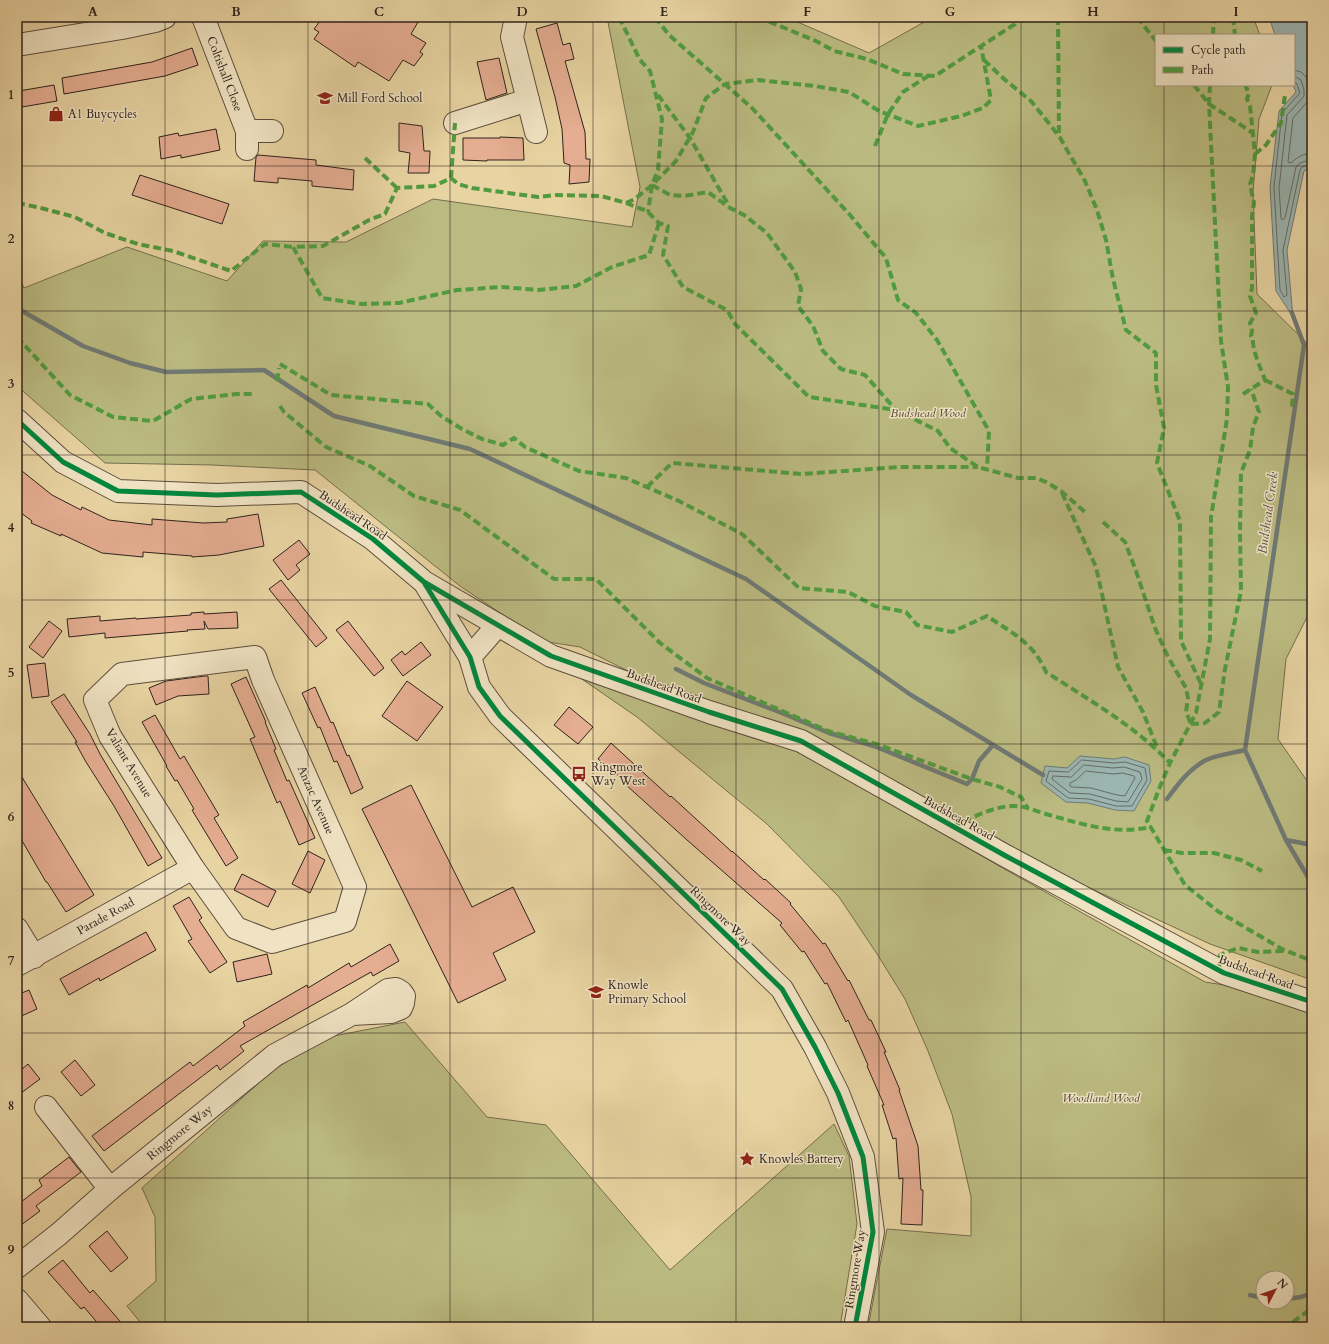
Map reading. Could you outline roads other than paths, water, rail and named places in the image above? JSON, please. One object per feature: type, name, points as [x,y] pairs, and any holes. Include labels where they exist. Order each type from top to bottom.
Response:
[{"type":"street","points":[[17,45],[129,26],[155,21],[165,17]]},
{"type":"street","name":"Coltishall Close","points":[[203,17],[247,140],[272,131]]},
{"type":"street","points":[[516,17],[512,37],[536,132]]},
{"type":"street","points":[[455,123],[528,100]]},
{"type":"street","name":"Budshead Road","points":[[17,420],[63,462],[118,491],[217,494],[301,492],[373,539],[424,582],[551,656],[709,712],[801,741],[1004,855],[1224,972],[1312,1002]]},
{"type":"street","name":"Ringmore Way","points":[[424,582],[470,657],[479,687],[500,716],[782,989],[815,1047],[838,1093],[863,1157],[873,1232],[855,1327]]},
{"type":"street","points":[[470,657],[498,625]]},
{"type":"street","name":"Valiant Avenue","points":[[194,868],[110,736],[95,700],[122,674],[255,657],[263,680]]},
{"type":"street","name":"Anzac Avenue","points":[[194,868],[236,928],[272,942],[345,921],[355,887],[263,680]]},
{"type":"street","name":"Parade Road","points":[[26,961],[194,868]]},
{"type":"street","points":[[17,929],[26,961]]},
{"type":"street","name":"Ringmore Way","points":[[17,1267],[60,1234],[110,1189],[274,1055],[352,1014]]},
{"type":"street","points":[[46,1108],[110,1189]]},
{"type":"street","points":[[17,1300],[40,1327]]},
{"type":"water","points":[[1269,17],[1312,17],[1312,168],[1304,171],[1287,250],[1293,317],[1276,291],[1270,187],[1279,111],[1296,92],[1293,86],[1295,86],[1295,34],[1275,34]]},
{"type":"water","points":[[1080,756],[1114,759],[1125,757],[1149,765],[1151,781],[1134,811],[1115,810],[1088,803],[1066,802],[1041,783],[1045,766],[1067,768]]},
{"type":"waterway","points":[[17,308],[83,346],[130,363],[166,372],[264,370],[334,416],[470,449],[746,579],[911,695],[1043,775]]},
{"type":"waterway","name":"Budshead Creek","points":[[1292,313],[1304,345],[1245,750],[1286,840],[1312,884]]},
{"type":"waterway","points":[[676,669],[704,683],[829,733],[874,746],[967,784],[972,779],[979,761],[993,745]]},
{"type":"waterway","points":[[1167,799],[1184,777],[1206,760],[1245,750]]},
{"type":"waterway","points":[[1286,840],[1312,845]]},
{"type":"waterway","points":[[1295,1298],[1312,1293]]},
{"type":"waterway","points":[[1250,1295],[1255,1296]]},
{"type":"place","name":"Mill Ford School","points":[[325,98]]},
{"type":"place","name":"A1 Buycycles","points":[[56,114]]},
{"type":"place","name":"Ringmore Way West","points":[[579,774]]},
{"type":"place","name":"Knowle Primary School","points":[[596,992]]},
{"type":"place","name":"Knowles Battery","points":[[747,1159]]},
{"type":"park label","name":"Budshead Wood","points":[[928,413]]},
{"type":"park label","name":"Woodland Wood","points":[[1101,1098]]}]
